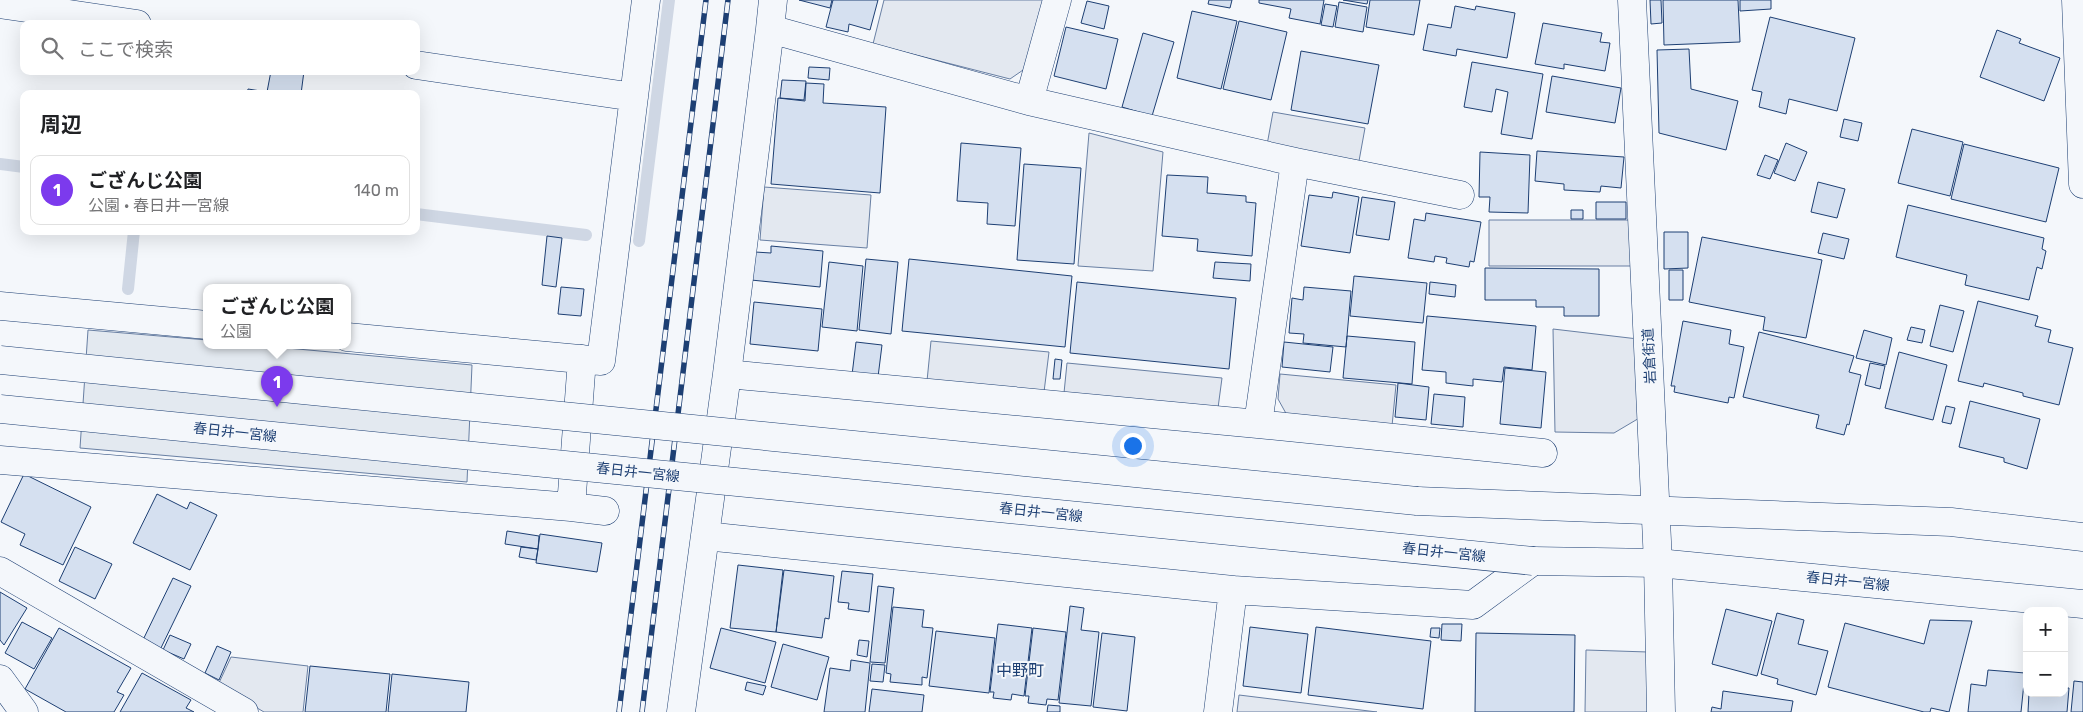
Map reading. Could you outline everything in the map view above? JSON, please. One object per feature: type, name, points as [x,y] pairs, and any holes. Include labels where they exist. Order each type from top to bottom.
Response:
[{"type":"street","points":[[351,337],[600,361],[646,0]]},
{"type":"street","points":[[681,712],[727,374],[773,0]]},
{"type":"street","points":[[1029,101],[1057,0]]},
{"type":"street","name":"岩倉街道","points":[[1632,0],[1658,563],[1661,712]]},
{"type":"street","points":[[2076,0],[2083,184]]},
{"type":"street","points":[[0,4],[110,20]]},
{"type":"street","points":[[770,29],[1029,101],[1295,162],[1460,195]]},
{"type":"street","points":[[420,66],[634,97]]},
{"type":"street","points":[[1258,424],[1295,162]]},
{"type":"street","points":[[0,306],[203,325]]},
{"type":"street","points":[[571,507],[582,359]]},
{"type":"street","points":[[0,360],[1417,501],[1951,522],[2083,537]]},
{"type":"street","points":[[727,374],[1542,453]]},
{"type":"street","name":"春日井一宮線","points":[[0,409],[1533,561],[1658,563],[2083,604]]},
{"type":"street","points":[[0,460],[605,511]]},
{"type":"street","points":[[705,536],[1233,590],[1473,606],[1533,561]]},
{"type":"street","points":[[0,571],[244,712]]},
{"type":"street","points":[[1218,712],[1233,590]]},
{"type":"street","points":[[0,678],[24,712]]},
{"type":"shaded area","points":[[884,0],[1044,0],[1026,68],[1010,79],[873,44]]},
{"type":"shaded area","points":[[1273,112],[1365,128],[1359,161],[1267,145]]},
{"type":"shaded area","points":[[1089,133],[1163,152],[1153,271],[1078,266]]},
{"type":"shaded area","points":[[764,187],[871,195],[867,248],[760,240]]},
{"type":"shaded area","points":[[1489,220],[1636,220],[1636,266],[1489,266]]},
{"type":"shaded area","points":[[1553,329],[1638,339],[1641,417],[1614,433],[1555,432]]},
{"type":"shaded area","points":[[88,330],[203,340],[203,349],[298,349],[472,365],[467,482],[80,448]]},
{"type":"shaded area","points":[[931,341],[1049,352],[1044,392],[927,381]]},
{"type":"shaded area","points":[[1067,363],[1222,378],[1218,408],[1064,393]]},
{"type":"shaded area","points":[[1280,374],[1396,385],[1392,426],[1288,417],[1278,399]]},
{"type":"shaded area","points":[[1586,650],[1648,652],[1649,712],[1585,712]]},
{"type":"shaded area","points":[[231,657],[308,666],[303,712],[264,712],[218,685]]},
{"type":"shaded area","points":[[1239,695],[1377,712],[1237,712]]},
{"type":"building","points":[[799,0],[832,0],[830,8]]},
{"type":"building","points":[[833,0],[878,0],[870,30],[849,24],[848,32],[826,27]]},
{"type":"building","points":[[1209,0],[1232,0],[1230,8],[1208,4]]},
{"type":"building","points":[[1259,0],[1324,0],[1320,24],[1289,18],[1291,9],[1259,3]]},
{"type":"building","points":[[1343,0],[1368,0],[1367,4]]},
{"type":"building","points":[[1370,0],[1420,0],[1414,35],[1366,27]]},
{"type":"building","points":[[1650,0],[1661,0],[1662,23],[1651,24]]},
{"type":"building","points":[[1663,0],[1738,0],[1740,42],[1664,45]]},
{"type":"building","points":[[1740,0],[1771,0],[1771,9],[1740,11]]},
{"type":"building","points":[[1087,1],[1109,6],[1104,29],[1081,23]]},
{"type":"building","points":[[1339,2],[1367,7],[1363,32],[1335,27]]},
{"type":"building","points":[[1325,4],[1337,6],[1333,27],[1321,25]]},
{"type":"building","points":[[1455,6],[1475,10],[1476,6],[1515,13],[1507,58],[1457,49],[1456,56],[1423,50],[1428,24],[1451,28]]},
{"type":"building","points":[[1192,11],[1237,21],[1221,89],[1177,78]]},
{"type":"building","points":[[1770,17],[1855,38],[1837,111],[1789,99],[1786,114],[1759,107],[1762,92],[1752,90]]},
{"type":"building","points":[[1239,21],[1287,32],[1271,100],[1223,89]]},
{"type":"building","points":[[1543,23],[1602,33],[1600,42],[1610,43],[1605,71],[1564,64],[1564,69],[1535,64]]},
{"type":"building","points":[[1066,27],[1118,39],[1106,89],[1054,76]]},
{"type":"building","points":[[1997,30],[2021,39],[2019,43],[2060,58],[2044,101],[1980,77]]},
{"type":"building","points":[[1143,33],[1174,42],[1152,116],[1122,107]]},
{"type":"building","points":[[1689,49],[1691,89],[1738,101],[1726,150],[1659,133],[1657,50]]},
{"type":"building","points":[[1301,51],[1379,65],[1368,124],[1291,110]]},
{"type":"building","points":[[1472,62],[1543,74],[1532,139],[1501,134],[1508,92],[1496,89],[1492,112],[1464,107]]},
{"type":"building","points":[[809,67],[830,68],[829,80],[808,78]]},
{"type":"building","points":[[270,75],[303,75],[302,90],[267,90]]},
{"type":"building","points":[[1552,76],[1621,88],[1615,123],[1546,112]]},
{"type":"building","points":[[782,80],[806,81],[804,100],[780,98]]},
{"type":"building","points":[[806,83],[824,84],[823,103],[886,107],[880,193],[771,184],[778,98],[805,101]]},
{"type":"building","points":[[1844,119],[1862,123],[1858,141],[1840,137]]},
{"type":"building","points":[[1912,129],[1963,142],[1950,196],[1898,183]]},
{"type":"building","points":[[961,143],[1021,148],[1015,226],[987,224],[988,203],[957,201]]},
{"type":"building","points":[[1786,143],[1807,152],[1795,181],[1774,173]]},
{"type":"building","points":[[1964,144],[2059,168],[2046,222],[1951,199]]},
{"type":"building","points":[[1537,151],[1624,157],[1621,188],[1601,186],[1600,192],[1564,190],[1564,184],[1535,181]]},
{"type":"building","points":[[1480,152],[1530,155],[1528,213],[1489,212],[1490,197],[1479,197]]},
{"type":"building","points":[[1765,155],[1778,160],[1770,179],[1757,175]]},
{"type":"building","points":[[1024,164],[1081,168],[1074,264],[1017,260]]},
{"type":"building","points":[[1167,175],[1208,177],[1207,193],[1246,196],[1246,202],[1256,203],[1252,256],[1197,251],[1198,239],[1162,236]]},
{"type":"building","points":[[1818,182],[1845,189],[1837,218],[1811,212]]},
{"type":"building","points":[[1333,192],[1359,197],[1350,253],[1301,246],[1309,195],[1332,198]]},
{"type":"building","points":[[1362,197],[1395,202],[1389,240],[1356,235]]},
{"type":"building","points":[[1596,202],[1626,202],[1626,219],[1596,219]]},
{"type":"building","points":[[1908,205],[2044,238],[2042,249],[2046,251],[2042,269],[2037,267],[2029,300],[1965,285],[1967,275],[1896,257]]},
{"type":"building","points":[[1571,210],[1583,210],[1583,219],[1571,219]]},
{"type":"building","points":[[1426,213],[1481,222],[1474,262],[1470,261],[1469,267],[1446,263],[1447,258],[1435,256],[1434,262],[1408,258],[1414,219],[1425,221]]},
{"type":"building","points":[[1664,232],[1688,232],[1688,268],[1664,269]]},
{"type":"building","points":[[1823,233],[1849,239],[1844,259],[1818,253]]},
{"type":"building","points":[[547,236],[562,238],[556,287],[542,285]]},
{"type":"building","points":[[1702,237],[1822,260],[1806,338],[1763,330],[1765,317],[1689,302]]},
{"type":"building","points":[[771,246],[823,251],[820,287],[751,280],[755,252],[771,253]]},
{"type":"building","points":[[866,259],[898,262],[891,334],[859,330]]},
{"type":"building","points":[[909,259],[1072,276],[1065,347],[902,331]]},
{"type":"building","points":[[829,262],[863,266],[857,331],[822,327]]},
{"type":"building","points":[[1215,262],[1251,264],[1250,281],[1213,278]]},
{"type":"building","points":[[1485,268],[1599,269],[1599,316],[1564,316],[1564,307],[1536,307],[1536,300],[1485,300]]},
{"type":"building","points":[[1669,270],[1683,270],[1683,300],[1669,300]]},
{"type":"building","points":[[1354,276],[1427,283],[1423,323],[1350,316]]},
{"type":"building","points":[[1077,282],[1236,298],[1229,369],[1070,353]]},
{"type":"building","points":[[1430,282],[1456,285],[1455,297],[1429,294]]},
{"type":"building","points":[[561,287],[584,289],[581,316],[558,314]]},
{"type":"building","points":[[1304,287],[1351,291],[1346,347],[1303,343],[1304,334],[1289,333],[1292,298],[1303,300]]},
{"type":"building","points":[[1978,301],[2038,316],[2035,326],[2051,330],[2048,342],[2073,348],[2059,405],[1984,383],[1983,387],[1958,381]]},
{"type":"building","points":[[754,302],[822,309],[818,351],[750,344]]},
{"type":"building","points":[[1940,305],[1964,311],[1953,352],[1930,346]]},
{"type":"building","points":[[1427,316],[1536,326],[1532,370],[1504,367],[1502,382],[1473,379],[1473,386],[1446,383],[1446,372],[1422,370]]},
{"type":"building","points":[[1683,321],[1731,330],[1729,344],[1744,347],[1734,398],[1729,397],[1728,403],[1674,392],[1675,386],[1671,386]]},
{"type":"building","points":[[1911,327],[1925,330],[1922,343],[1907,340]]},
{"type":"building","points":[[1864,330],[1892,338],[1886,365],[1856,358]]},
{"type":"building","points":[[1759,332],[1854,356],[1849,372],[1861,375],[1849,425],[1847,424],[1844,435],[1816,428],[1819,415],[1743,397]]},
{"type":"building","points":[[1347,336],[1415,342],[1412,384],[1343,378]]},
{"type":"building","points":[[856,342],[882,345],[878,377],[852,375]]},
{"type":"building","points":[[1284,342],[1333,347],[1330,372],[1282,367]]},
{"type":"building","points":[[1899,352],[1947,365],[1933,420],[1885,408]]},
{"type":"building","points":[[1055,359],[1062,360],[1060,379],[1053,379]]},
{"type":"building","points":[[1870,363],[1885,366],[1880,389],[1865,385]]},
{"type":"building","points":[[1505,368],[1546,372],[1541,428],[1500,424]]},
{"type":"building","points":[[1398,383],[1429,387],[1426,420],[1395,417]]},
{"type":"building","points":[[1434,394],[1465,397],[1463,427],[1431,424]]},
{"type":"building","points":[[1970,401],[2040,419],[2027,469],[2004,462],[2004,458],[1959,447]]},
{"type":"building","points":[[1946,406],[1955,408],[1951,424],[1942,422]]},
{"type":"building","points":[[24,474],[91,507],[63,565],[20,545],[25,534],[1,522]]},
{"type":"building","points":[[157,494],[187,509],[190,502],[217,515],[190,570],[133,543]]},
{"type":"building","points":[[507,531],[539,536],[538,549],[505,544]]},
{"type":"building","points":[[540,534],[602,543],[597,572],[536,563]]},
{"type":"building","points":[[75,547],[112,564],[95,599],[59,581]]},
{"type":"building","points":[[521,547],[538,549],[536,560],[519,557]]},
{"type":"building","points":[[738,565],[783,570],[776,632],[730,628]]},
{"type":"building","points":[[784,570],[834,576],[829,619],[825,618],[822,638],[776,632]]},
{"type":"building","points":[[842,571],[873,574],[869,612],[848,609],[849,603],[838,602]]},
{"type":"building","points":[[173,578],[191,586],[159,652],[141,644]]},
{"type":"building","points":[[878,586],[894,588],[885,663],[870,662]]},
{"type":"building","points":[[0,592],[27,608],[4,645],[0,640]]},
{"type":"building","points":[[1070,606],[1084,608],[1081,630],[1099,632],[1091,706],[1059,703]]},
{"type":"building","points":[[893,607],[924,610],[922,627],[933,628],[927,678],[922,677],[922,685],[890,682],[891,674],[886,673]]},
{"type":"building","points":[[1726,609],[1772,621],[1757,676],[1712,664]]},
{"type":"building","points":[[1777,613],[1804,620],[1798,644],[1828,651],[1816,695],[1777,684],[1778,679],[1761,674]]},
{"type":"building","points":[[1930,620],[1972,621],[1949,712],[1931,708],[1930,712],[1924,712],[1828,687],[1845,623],[1924,644]]},
{"type":"building","points":[[22,622],[52,638],[34,669],[5,653]]},
{"type":"building","points":[[998,624],[1032,628],[1024,696],[1012,694],[1011,700],[993,698],[994,692],[990,692]]},
{"type":"building","points":[[1442,624],[1462,624],[1461,641],[1441,640]]},
{"type":"building","points":[[1250,627],[1308,634],[1301,693],[1243,686]]},
{"type":"building","points":[[1316,627],[1431,641],[1423,709],[1308,695]]},
{"type":"building","points":[[59,628],[131,668],[117,692],[124,695],[114,712],[66,712],[25,689]]},
{"type":"building","points":[[721,628],[776,642],[765,683],[710,668]]},
{"type":"building","points":[[1033,628],[1066,632],[1058,700],[1047,699],[1046,705],[1028,703],[1029,696],[1025,696]]},
{"type":"building","points":[[1431,628],[1440,628],[1439,638],[1430,637]]},
{"type":"building","points":[[936,631],[995,638],[989,693],[929,686]]},
{"type":"building","points":[[1102,633],[1135,637],[1127,711],[1093,707]]},
{"type":"building","points":[[1476,633],[1575,635],[1574,712],[1475,712]]},
{"type":"building","points":[[170,635],[191,644],[184,659],[163,650]]},
{"type":"building","points":[[859,640],[869,641],[867,657],[857,655]]},
{"type":"building","points":[[783,644],[829,657],[817,700],[771,687]]},
{"type":"building","points":[[217,646],[231,652],[219,680],[205,673]]},
{"type":"building","points":[[851,660],[870,663],[865,712],[824,712],[830,668],[850,671]]},
{"type":"building","points":[[872,664],[885,665],[883,682],[870,681]]},
{"type":"building","points":[[310,666],[390,674],[386,712],[305,712]]},
{"type":"building","points":[[1988,670],[2023,673],[2021,712],[1968,712],[1971,684],[1986,686]]},
{"type":"building","points":[[142,673],[191,700],[186,708],[194,712],[120,712]]},
{"type":"building","points":[[392,674],[469,682],[466,712],[388,712]]},
{"type":"building","points":[[2074,681],[2083,682],[2083,712],[2071,712]]},
{"type":"building","points":[[747,682],[766,686],[763,695],[745,690]]},
{"type":"building","points":[[2069,688],[2067,712],[2028,712],[2029,697],[2068,697]]},
{"type":"building","points":[[872,689],[924,695],[922,712],[869,712]]},
{"type":"building","points":[[1723,691],[1793,701],[1791,712],[1711,712],[1712,707],[1721,709]]},
{"type":"building","points":[[1048,705],[1060,706],[1060,712],[1047,712]]},
{"type":"waterway","points":[[639,241],[669,0]]},
{"type":"waterway","points":[[0,164],[20,166]]},
{"type":"waterway","points":[[420,214],[586,235]]},
{"type":"waterway","points":[[128,289],[134,235]]},
{"type":"railway","points":[[619,712],[706,0]]},
{"type":"railway","points":[[642,712],[728,0]]},
{"type":"place","name":"ござんじ公園","points":[[277,407]]},
{"type":"district","name":"中野町","points":[[1020,670]]}]
